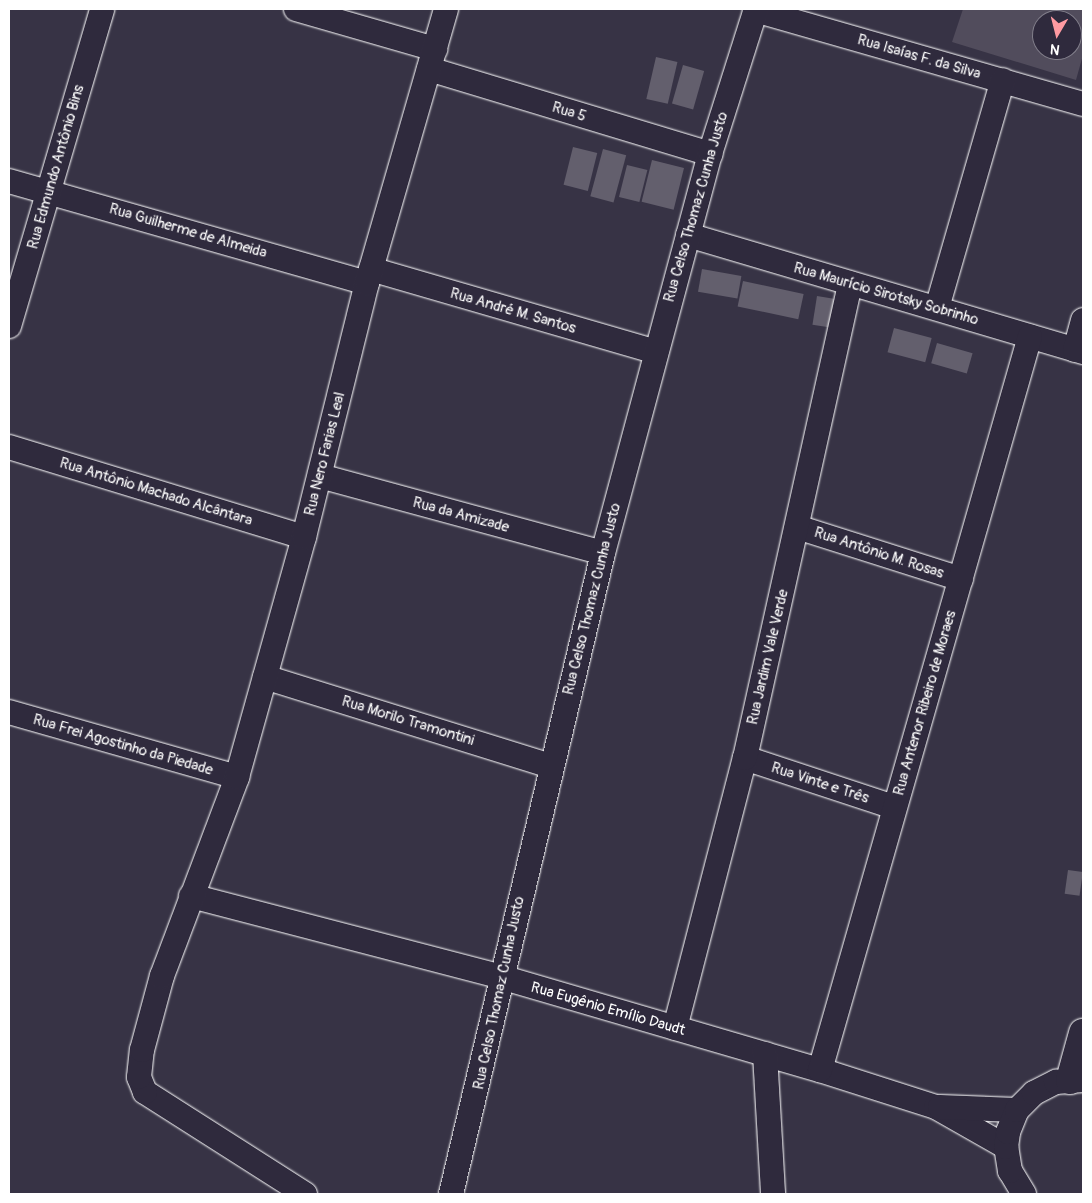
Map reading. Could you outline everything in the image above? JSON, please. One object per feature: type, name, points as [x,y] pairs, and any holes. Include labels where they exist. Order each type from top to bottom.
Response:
[{"type":"main road","points":[[1077,1080],[1083,1033]]},
{"type":"street","name":"Rua Edmundo Antônio Bins","points":[[9,326],[50,192],[102,9]]},
{"type":"street","name":"Rua 5","points":[[296,9],[432,59],[710,154]]},
{"type":"street","name":"Rua Nero Farias Leal","points":[[305,1194],[145,1092],[139,1077],[142,1050],[162,976],[237,777],[304,537],[369,276],[446,9]]},
{"type":"street","name":"Rua Isaías F. da Silva","points":[[755,10],[1083,104]]},
{"type":"street","name":"Rua Celso Thomaz Cunha Justo","points":[[451,1194],[550,766],[603,553],[710,154],[755,10]]},
{"type":"street","points":[[937,308],[1003,80]]},
{"type":"street","name":"Rua Guilherme de Almeida","points":[[9,180],[369,276]]},
{"type":"street","name":"Rua Maurício Sirotsky Sobrinho","points":[[688,236],[1079,351]]},
{"type":"street","name":"Rua André M. Santos","points":[[369,276],[656,352]]},
{"type":"street","name":"Rua Jardim Vale Verde","points":[[675,1028],[745,758],[850,283]]},
{"type":"street","points":[[1079,351],[1083,320]]},
{"type":"street","name":"Rua Antenor Ribeiro de Moraes","points":[[820,1070],[1030,336]]},
{"type":"street","name":"Rua Antônio Machado Alcântara","points":[[9,447],[304,537]]},
{"type":"street","name":"Rua da Amizade","points":[[320,476],[603,553]]},
{"type":"street","name":"Rua Antônio M. Rosas","points":[[797,527],[961,579]]},
{"type":"street","name":"Rua Morilo Tramontini","points":[[265,677],[550,766]]},
{"type":"street","name":"Rua Frei Agostinho da Piedade","points":[[9,712],[237,777]]},
{"type":"street","name":"Rua Vinte e Três","points":[[745,758],[894,807]]},
{"type":"street","name":"Rua Eugênio Emílio Daudt","points":[[191,896],[501,978],[820,1070],[936,1107],[1006,1147]]},
{"type":"street","points":[[765,1054],[774,1194]]},
{"type":"street","points":[[1024,1194],[1010,1171],[1006,1147],[1008,1132],[1018,1110],[1034,1092],[1056,1082],[1077,1080]]},
{"type":"street","name":"Rua Eugênio Emílio Daudt","points":[[936,1107],[1018,1110]]},
{"type":"shaded area","points":[[963,9],[1083,9],[1082,59],[1082,10],[1032,10],[1032,60],[1082,60],[1076,80],[952,42]]},
{"type":"building","points":[[656,57],[677,62],[668,104],[646,99]]},
{"type":"building","points":[[683,65],[704,71],[693,110],[672,103]]},
{"type":"building","points":[[573,147],[597,153],[588,191],[564,185]]},
{"type":"building","points":[[603,149],[626,155],[614,203],[590,196]]},
{"type":"building","points":[[652,160],[684,168],[674,210],[642,202]]},
{"type":"building","points":[[627,165],[647,170],[639,202],[619,197]]},
{"type":"building","points":[[702,269],[741,276],[737,299],[698,292]]},
{"type":"building","points":[[743,281],[804,294],[798,319],[738,306]]},
{"type":"building","points":[[817,296],[837,299],[832,328],[812,325]]},
{"type":"building","points":[[894,328],[932,338],[925,362],[888,352]]},
{"type":"building","points":[[937,343],[973,353],[967,373],[931,363]]},
{"type":"building","points":[[1068,870],[1083,872],[1080,896],[1065,894]]}]
